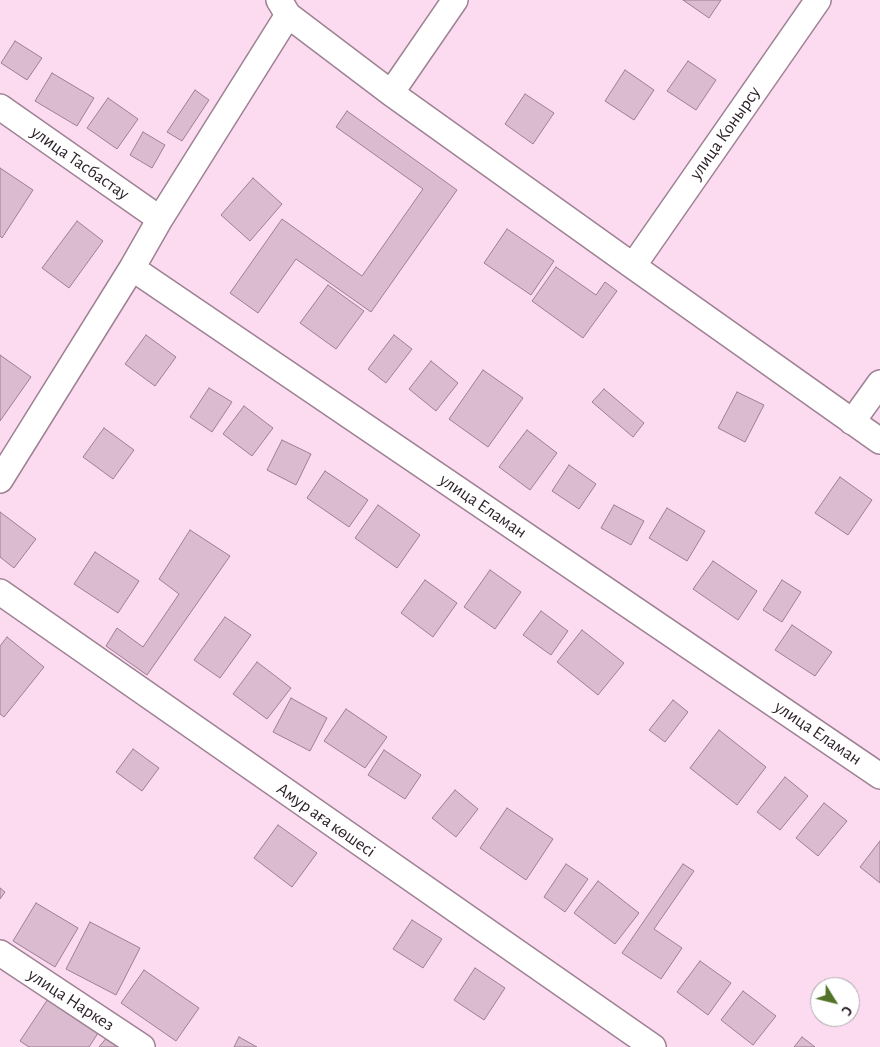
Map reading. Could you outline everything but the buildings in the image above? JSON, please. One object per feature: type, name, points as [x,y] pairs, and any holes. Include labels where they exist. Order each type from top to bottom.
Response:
[{"type":"street","points":[[391,93],[455,0]]},
{"type":"street","name":"улица Конырсу","points":[[633,266],[818,0]]},
{"type":"street","points":[[0,480],[132,268],[284,7],[391,93],[880,441]]},
{"type":"street","name":"улица Тасбастау","points":[[0,107],[160,219]]},
{"type":"street","name":"улица Еламан","points":[[132,268],[880,776]]},
{"type":"street","points":[[852,422],[880,383]]},
{"type":"street","name":"Амур аға көшесі","points":[[0,592],[653,1047]]},
{"type":"street","name":"улица Наркез","points":[[0,954],[142,1047]]}]
